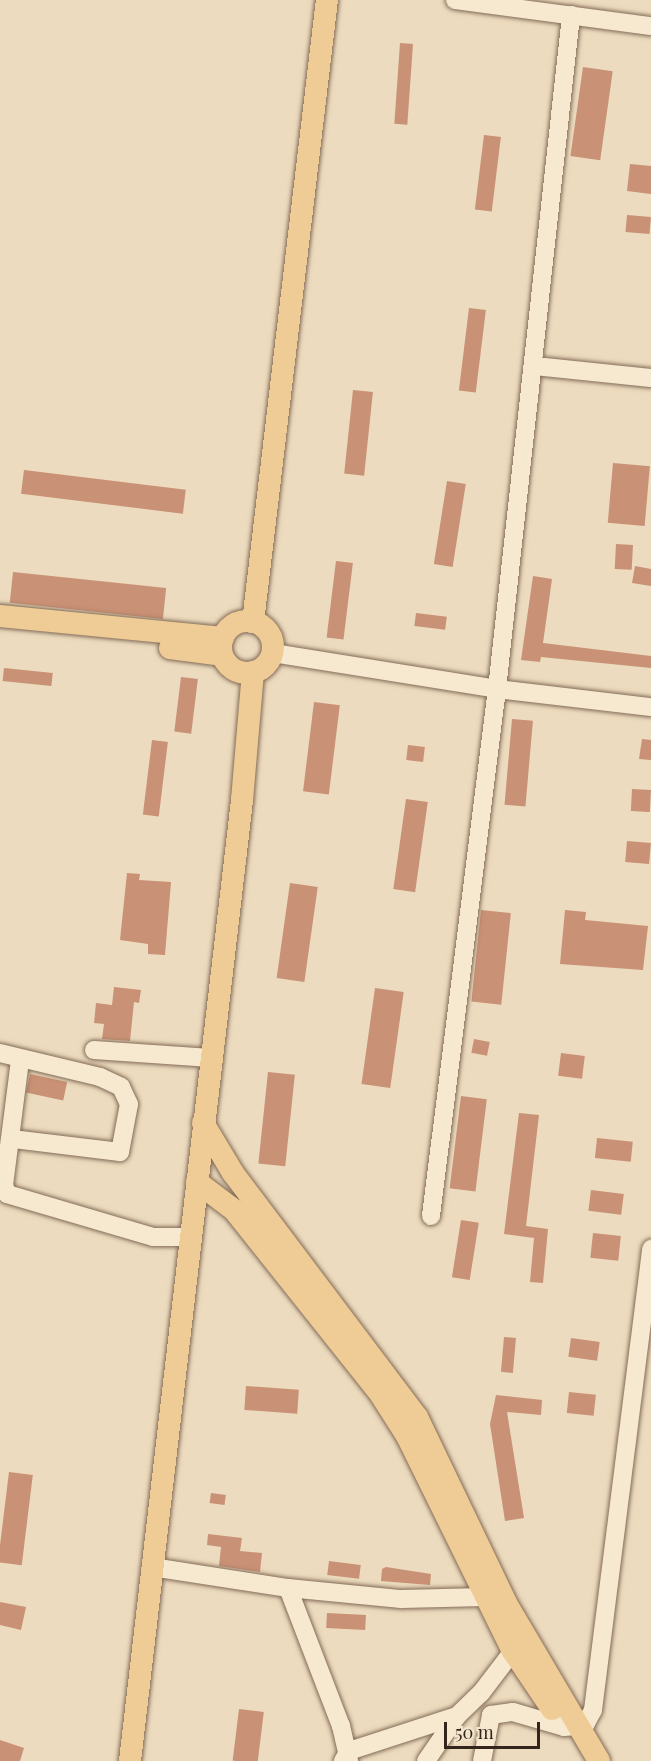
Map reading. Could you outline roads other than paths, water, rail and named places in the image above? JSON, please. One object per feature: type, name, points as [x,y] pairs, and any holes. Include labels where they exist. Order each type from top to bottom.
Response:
[{"type":"main road","points":[[253,622],[327,0]]},
{"type":"main road","points":[[0,616],[222,646]]},
{"type":"main road","points":[[222,646],[233,626],[253,622]]},
{"type":"main road","points":[[222,646],[232,668],[253,672],[264,667],[273,653],[270,636],[253,622]]},
{"type":"main road","points":[[0,631],[222,646]]},
{"type":"main road","points":[[130,1761],[242,800],[253,672]]},
{"type":"main road","points":[[203,1123],[233,1173],[417,1417],[506,1603],[571,1726],[585,1761]]},
{"type":"main road","points":[[197,1182],[234,1210],[381,1395],[407,1436],[484,1597],[513,1651],[599,1761]]},
{"type":"street","points":[[455,0],[651,26]]},
{"type":"street","points":[[431,1216],[497,689],[571,15]]},
{"type":"street","points":[[534,366],[651,378]]},
{"type":"street","points":[[273,653],[497,689],[651,706]]},
{"type":"street","points":[[94,1050],[211,1058]]},
{"type":"street","points":[[0,1053],[20,1060],[100,1077],[122,1087],[129,1104],[120,1152],[12,1139]]},
{"type":"street","points":[[20,1060],[9,1127],[12,1139],[3,1200],[153,1237],[191,1237]]},
{"type":"street","points":[[482,1761],[491,1715],[513,1712],[571,1726],[585,1725],[593,1710],[651,1249]]},
{"type":"street","points":[[152,1567],[288,1588],[416,1600],[484,1597]]},
{"type":"street","points":[[288,1588],[347,1758],[457,1716]]},
{"type":"street","points":[[426,1761],[457,1716],[481,1693],[513,1651]]},
{"type":"street","points":[[481,1693],[500,1714]]}]
